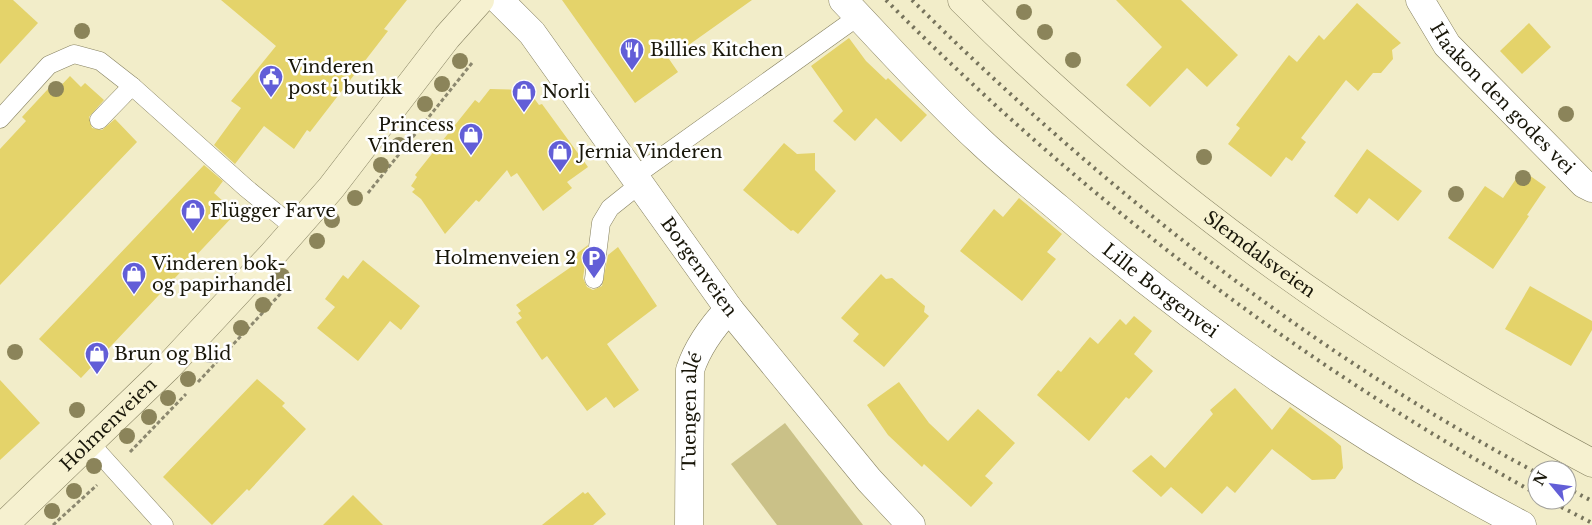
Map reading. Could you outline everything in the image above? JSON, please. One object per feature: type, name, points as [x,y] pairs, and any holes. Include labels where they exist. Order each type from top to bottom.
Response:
[{"type":"main road","name":"Holmenveien","points":[[4,525],[90,444],[205,328],[296,228],[356,156],[447,37],[480,0]]},
{"type":"main road","name":"Slemdalsveien","points":[[962,0],[998,36],[1122,147],[1250,249],[1310,292],[1424,368],[1592,463]]},
{"type":"street","name":"Borgenveien","points":[[499,0],[532,33],[729,308],[869,480],[911,525]]},
{"type":"street","name":"Haakon den godes vei","points":[[1420,0],[1447,45],[1584,184],[1592,188]]},
{"type":"street","name":"Lille Borgenvei","points":[[851,8],[918,80],[980,142],[1124,264],[1279,378],[1408,459],[1522,525]]},
{"type":"street","name":"Tuengen allé","points":[[689,525],[690,370],[694,358],[712,328],[729,308]]},
{"type":"lane","points":[[594,278],[601,223],[610,208],[637,180],[851,8]]},
{"type":"lane","points":[[0,119],[49,65],[74,54],[100,61],[132,86],[246,188],[296,228]]},
{"type":"lane","points":[[99,120],[132,86]]},
{"type":"lane","points":[[90,444],[164,525]]},
{"type":"shaded area","points":[[785,423],[863,525],[777,525],[731,464]]},
{"type":"building","points":[[0,0],[13,0],[38,23],[0,64]]},
{"type":"building","points":[[221,0],[407,0],[384,29],[388,31],[310,132],[307,130],[294,149],[264,126],[235,164],[214,145],[241,108],[231,101],[276,46]]},
{"type":"building","points":[[562,0],[752,0],[669,59],[678,72],[635,103]]},
{"type":"building","points":[[1116,0],[1181,0],[1238,55],[1207,87],[1187,68],[1150,107],[1126,85],[1162,47]]},
{"type":"building","points":[[1357,3],[1401,43],[1392,50],[1393,59],[1381,73],[1373,73],[1358,91],[1346,80],[1301,138],[1306,142],[1292,161],[1286,157],[1271,177],[1228,144],[1240,128],[1236,125],[1289,55],[1297,62],[1319,35],[1324,40]]},
{"type":"building","points":[[1529,23],[1551,47],[1522,74],[1500,51]]},
{"type":"building","points":[[849,38],[866,61],[886,80],[888,78],[927,115],[901,142],[876,118],[855,141],[833,121],[843,111],[811,66]]},
{"type":"building","points":[[70,76],[81,87],[85,83],[104,100],[89,117],[92,128],[102,130],[115,119],[137,142],[0,285],[0,149],[26,121],[22,117],[48,89],[53,94]]},
{"type":"building","points":[[490,89],[528,90],[539,105],[542,104],[588,167],[567,182],[572,188],[543,211],[517,173],[511,177],[507,170],[479,202],[476,200],[445,234],[421,199],[412,192],[415,189],[411,186],[417,177],[415,175],[475,100],[479,103]]},
{"type":"building","points":[[784,143],[797,154],[815,153],[815,170],[836,191],[798,234],[793,230],[791,231],[743,190]]},
{"type":"building","points":[[1367,149],[1422,191],[1398,221],[1369,198],[1357,214],[1334,196]]},
{"type":"building","points":[[204,165],[223,181],[214,193],[236,213],[81,378],[39,339]]},
{"type":"building","points":[[1522,170],[1546,187],[1493,269],[1448,238],[1485,186],[1503,198]]},
{"type":"building","points":[[1019,198],[1062,234],[1047,252],[1056,259],[1022,301],[960,251],[994,209],[1003,217]]},
{"type":"building","points":[[588,245],[583,278],[587,287],[593,290],[602,286],[608,255],[618,247],[657,306],[607,344],[639,390],[614,408],[606,397],[587,411],[547,356],[542,360],[516,322],[522,318],[518,313],[521,311],[516,305],[571,267],[567,261]]},
{"type":"building","points":[[363,260],[420,306],[401,330],[390,321],[358,361],[317,328],[335,307],[325,299],[343,275],[348,279]]},
{"type":"building","points":[[881,274],[886,279],[892,278],[925,306],[924,312],[929,316],[884,367],[853,341],[859,334],[841,318]]},
{"type":"building","points":[[1530,286],[1592,321],[1592,330],[1571,366],[1505,329]]},
{"type":"building","points":[[1134,316],[1152,331],[1134,354],[1153,371],[1129,399],[1126,397],[1089,441],[1037,395],[1058,370],[1061,372],[1090,337],[1098,344],[1120,319],[1126,325]]},
{"type":"building","points":[[257,379],[285,403],[282,406],[306,429],[249,491],[247,489],[212,525],[163,477]]},
{"type":"building","points":[[0,380],[40,423],[0,460]]},
{"type":"building","points":[[899,382],[929,423],[948,441],[978,409],[1015,443],[985,476],[993,483],[971,507],[924,464],[922,467],[888,435],[867,405]]},
{"type":"building","points":[[1235,388],[1272,430],[1290,407],[1341,446],[1343,468],[1335,479],[1312,480],[1272,449],[1235,493],[1227,486],[1202,514],[1171,487],[1161,497],[1132,471],[1151,455],[1165,468],[1213,414],[1210,410]]},
{"type":"building","points":[[583,492],[585,494],[588,492],[606,514],[593,525],[542,525]]},
{"type":"building","points":[[353,495],[383,525],[323,525]]},
{"type":"railway","points":[[886,0],[959,72],[1035,141],[1113,207],[1194,271],[1276,331],[1361,389],[1448,443],[1527,488]]},
{"type":"railway","points":[[912,0],[982,68],[1055,134],[1130,198],[1207,259],[1287,318],[1368,373],[1451,425],[1527,467]]},
{"type":"railway","points":[[1577,493],[1592,501]]},
{"type":"railway","points":[[1567,510],[1592,523]]},
{"type":"place","name":"Billies Kitchen","points":[[632,71]]},
{"type":"place","name":"Vinderen post i butikk","points":[[271,98]]},
{"type":"place","name":"Norli","points":[[524,113]]},
{"type":"place","name":"Princess Vinderen","points":[[471,156]]},
{"type":"place","name":"Jernia Vinderen","points":[[560,173]]},
{"type":"place","name":"Flügger Farve","points":[[193,232]]},
{"type":"place","name":"Holmenveien 2","points":[[594,279]]},
{"type":"place","name":"Vinderen bok- og papirhandel","points":[[134,295]]},
{"type":"place","name":"Brun og Blid","points":[[97,375]]}]
